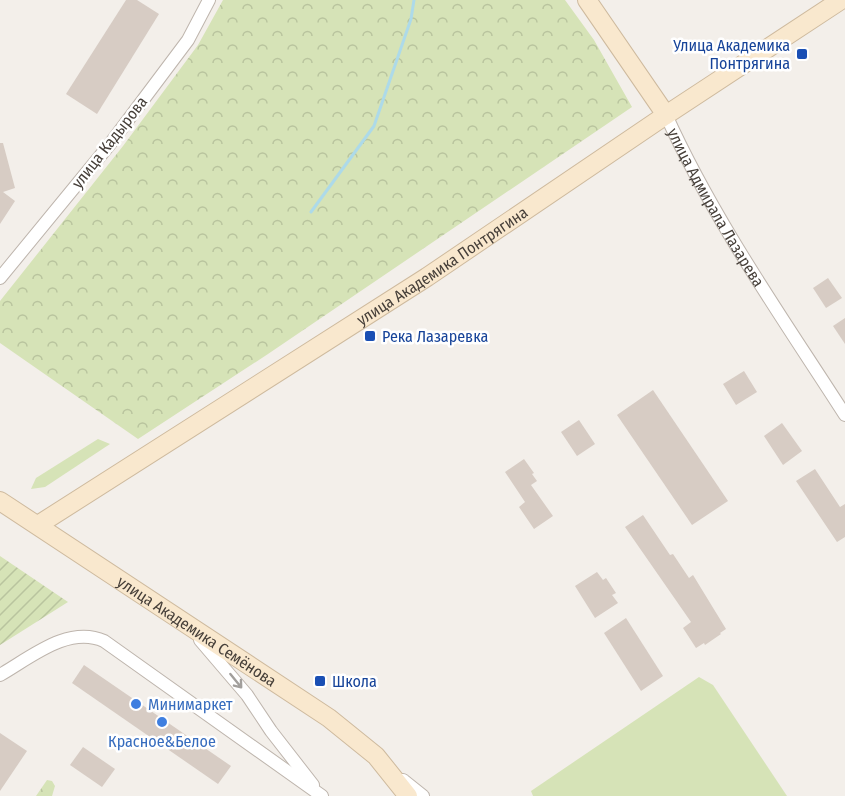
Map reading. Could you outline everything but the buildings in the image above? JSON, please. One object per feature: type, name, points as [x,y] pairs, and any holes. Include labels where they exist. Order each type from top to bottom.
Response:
[{"type":"street","name":"улица Кадырова","points":[[0,278],[110,144],[188,40],[209,0]]},
{"type":"street","name":"улица Адмирала Лазарева","points":[[587,0],[666,115],[685,157],[717,216],[845,415]]},
{"type":"street","name":"улица Академика Понтрягина","points":[[38,525],[427,277],[841,0]]},
{"type":"street","name":"улица Академика Семёнова","points":[[0,501],[329,718],[376,756],[408,796]]},
{"type":"street","points":[[166,609],[209,648],[322,796]]},
{"type":"street","points":[[0,675],[62,640],[85,635],[96,637],[322,796]]},
{"type":"street","points":[[255,748],[264,750],[272,744],[271,731]]},
{"type":"street","name":"улица Академика Семёнова","points":[[387,768],[423,796]]},
{"type":"green space","points":[[223,0],[565,0],[594,40],[632,107],[268,354],[138,439],[0,343],[0,301],[123,146],[198,45]]},
{"type":"green space","points":[[98,439],[110,444],[45,487],[31,489],[36,478]]},
{"type":"green space","points":[[0,556],[68,602],[0,645]]},
{"type":"green space","points":[[699,677],[713,685],[787,796],[533,796],[531,791]]},
{"type":"green space","points":[[47,780],[52,781],[55,786],[52,796],[36,796]]},
{"type":"waterway","points":[[311,212],[374,126],[411,19],[414,0]]},
{"type":"place","name":"Улица Академика Понтрягина","points":[[802,54]]},
{"type":"place","name":"Река Лазаревка","points":[[370,336]]},
{"type":"place","name":"Школа","points":[[320,681]]},
{"type":"place","name":"Минимаркет","points":[[136,704]]},
{"type":"place","name":"Красное&Белое","points":[[162,722]]}]
